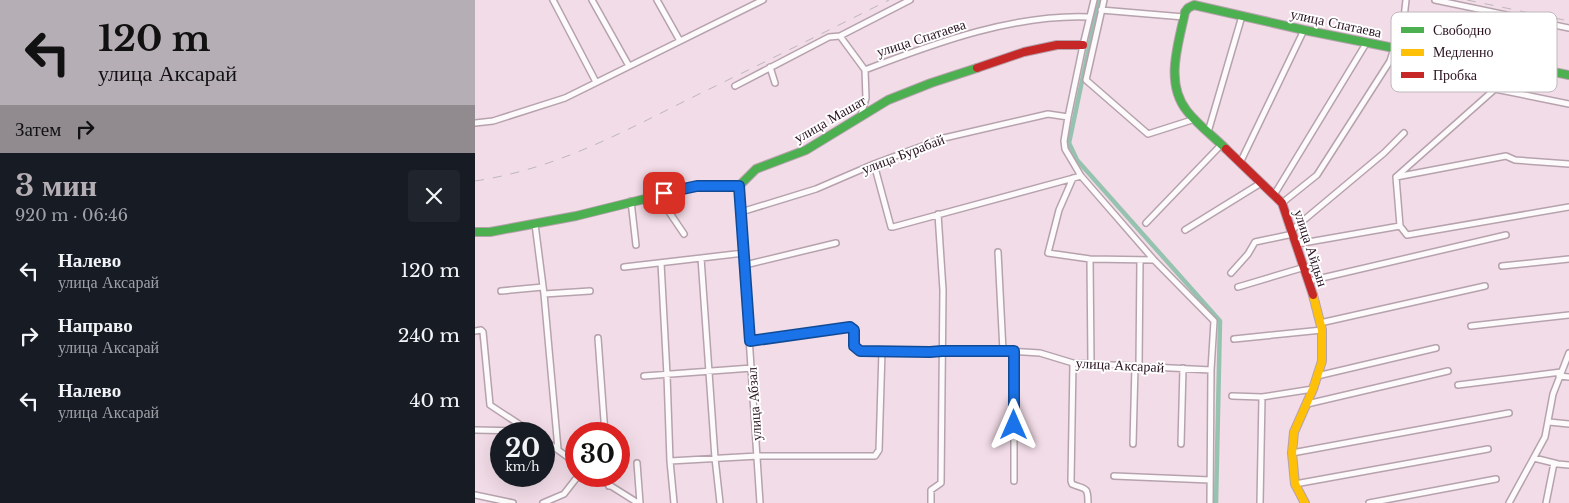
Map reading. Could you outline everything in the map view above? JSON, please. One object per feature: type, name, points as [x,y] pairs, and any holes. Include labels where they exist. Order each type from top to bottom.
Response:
[{"type":"street","points":[[553,0],[596,82]]},
{"type":"street","points":[[592,0],[629,66]]},
{"type":"street","points":[[657,0],[681,41]]},
{"type":"street","points":[[475,123],[493,121],[565,98],[763,0]]},
{"type":"street","points":[[735,86],[829,37],[840,36],[910,0]]},
{"type":"street","points":[[1094,0],[1068,117],[1064,141],[1065,149],[1081,176],[1154,260],[1214,321],[1211,370],[1210,503]]},
{"type":"street","points":[[1104,0],[1086,80],[1148,134],[1195,119]]},
{"type":"street","points":[[1435,0],[1492,12]]},
{"type":"street","name":"улица Спатаева","points":[[1188,8],[1194,5],[1304,30],[1391,45]]},
{"type":"street","name":"улица Айдын","points":[[1188,8],[1184,17],[1174,80],[1186,110],[1282,203],[1305,267],[1321,327],[1323,356],[1313,389],[1294,432],[1292,453],[1295,484],[1305,503]]},
{"type":"street","points":[[1101,10],[1184,17]]},
{"type":"street","points":[[1207,132],[1242,16]]},
{"type":"street","name":"улица Спатаева","points":[[861,115],[866,98],[865,70],[923,47],[1021,21],[1056,17],[1089,17]]},
{"type":"street","points":[[1241,163],[1304,30]]},
{"type":"street","points":[[840,36],[865,70]]},
{"type":"street","points":[[1273,195],[1367,42]]},
{"type":"street","name":"улица Машат","points":[[739,186],[756,169],[806,150],[888,100],[931,83],[1040,47],[1083,45]]},
{"type":"street","points":[[1282,203],[1317,175],[1391,58]]},
{"type":"street","points":[[770,67],[775,83]]},
{"type":"street","points":[[1396,177],[1491,92]]},
{"type":"street","points":[[1514,92],[1569,104]]},
{"type":"street","name":"улица Бурабай","points":[[741,212],[816,189],[874,164],[944,138],[1048,114],[1068,117]]},
{"type":"street","points":[[1231,273],[1248,254],[1255,242],[1293,232],[1405,133]]},
{"type":"street","points":[[1146,224],[1221,145]]},
{"type":"street","points":[[1396,177],[1506,156],[1515,160],[1569,164]]},
{"type":"street","points":[[874,164],[891,227],[1081,176]]},
{"type":"street","points":[[1396,177],[1399,226],[1407,235],[1569,207]]},
{"type":"street","points":[[1073,178],[1059,210],[1048,253],[1090,259],[1154,260]]},
{"type":"street","points":[[1185,230],[1261,183]]},
{"type":"street","points":[[475,232],[490,232],[576,216],[657,194],[697,186],[739,186]]},
{"type":"street","name":"улица Абзал","points":[[739,186],[760,503]]},
{"type":"street","points":[[657,194],[684,234]]},
{"type":"street","points":[[631,201],[636,246]]},
{"type":"street","points":[[931,503],[931,490],[941,484],[943,290],[938,214]]},
{"type":"street","points":[[535,224],[544,294],[558,449]]},
{"type":"street","points":[[1297,244],[1399,226]]},
{"type":"street","points":[[1309,281],[1506,236]]},
{"type":"street","points":[[745,264],[836,243]]},
{"type":"street","points":[[998,252],[1003,351]]},
{"type":"street","points":[[624,268],[744,253]]},
{"type":"street","points":[[701,258],[715,458],[720,503]]},
{"type":"street","points":[[1090,259],[1091,363]]},
{"type":"street","points":[[1502,266],[1569,259]]},
{"type":"street","points":[[1133,444],[1140,260]]},
{"type":"street","points":[[661,263],[669,461],[674,503]]},
{"type":"street","points":[[1238,287],[1305,267]]},
{"type":"street","points":[[1234,339],[1321,327],[1485,286]]},
{"type":"street","points":[[501,291],[543,287]]},
{"type":"street","points":[[544,294],[590,291]]},
{"type":"street","points":[[1471,326],[1569,315]]},
{"type":"street","name":"улица Аксарай","points":[[750,341],[850,327],[854,330],[854,346],[860,351],[1014,351],[1040,353],[1073,363],[1211,370]]},
{"type":"street","points":[[475,331],[481,330],[483,332],[490,405],[516,422]]},
{"type":"street","points":[[598,338],[604,422]]},
{"type":"street","points":[[1317,376],[1436,348]]},
{"type":"street","points":[[669,461],[758,456],[875,456],[878,454],[882,351]]},
{"type":"street","points":[[1014,351],[1015,481]]},
{"type":"street","points":[[1509,503],[1545,437],[1553,394],[1569,353]]},
{"type":"street","points":[[1073,363],[1071,481],[1072,484],[1087,490],[1088,503]]},
{"type":"street","points":[[644,376],[752,368]]},
{"type":"street","points":[[1181,444],[1183,368]]},
{"type":"street","points":[[1306,404],[1448,371]]},
{"type":"street","points":[[1458,384],[1560,374],[1569,377]]},
{"type":"street","points":[[1232,396],[1262,397],[1313,389]]},
{"type":"street","points":[[1260,503],[1262,397]]},
{"type":"street","points":[[1292,453],[1509,413]]},
{"type":"street","points":[[1549,422],[1569,424]]},
{"type":"street","points":[[475,430],[490,431]]},
{"type":"street","points":[[555,447],[565,454]]},
{"type":"street","points":[[1295,484],[1489,449]]},
{"type":"street","points":[[1533,458],[1569,465]]},
{"type":"street","points":[[637,463],[639,503]]},
{"type":"street","points":[[1545,503],[1554,463]]},
{"type":"street","points":[[1114,476],[1210,480]]},
{"type":"street","points":[[1369,503],[1496,479]]},
{"type":"street","points":[[543,503],[564,494],[570,487]]},
{"type":"street","points":[[611,487],[639,503]]},
{"type":"street","points":[[475,495],[513,503]]},
{"type":"waterway","points":[[1099,0],[1069,143],[1077,160],[1220,321],[1216,503]]},
{"type":"railway","points":[[475,181],[532,168],[560,159],[612,137],[889,0]]},
{"type":"railway","points":[[1467,0],[1525,12]]},
{"type":"railway","points":[[1557,19],[1569,21]]},
{"type":"traffic: fast","points":[[1226,149],[1187,111],[1180,100],[1176,88],[1175,62],[1185,12],[1188,8],[1194,5],[1391,47]]},
{"type":"traffic: fast","points":[[475,232],[490,232],[576,216],[697,186],[739,186],[756,169],[806,150],[888,100],[977,68]]},
{"type":"traffic: fast","points":[[1557,73],[1569,75]]},
{"type":"traffic: slow","points":[[1305,503],[1295,484],[1292,453],[1294,432],[1313,389],[1322,361],[1322,330],[1313,295]]},
{"type":"traffic: jam","points":[[977,68],[1024,52],[1057,45],[1083,45]]},
{"type":"traffic: jam","points":[[1226,149],[1282,203],[1313,295]]},
{"type":"route","points":[[664,193],[697,186],[739,186],[750,341],[850,327],[854,330],[854,346],[860,351],[1014,351],[1014,425]]}]
